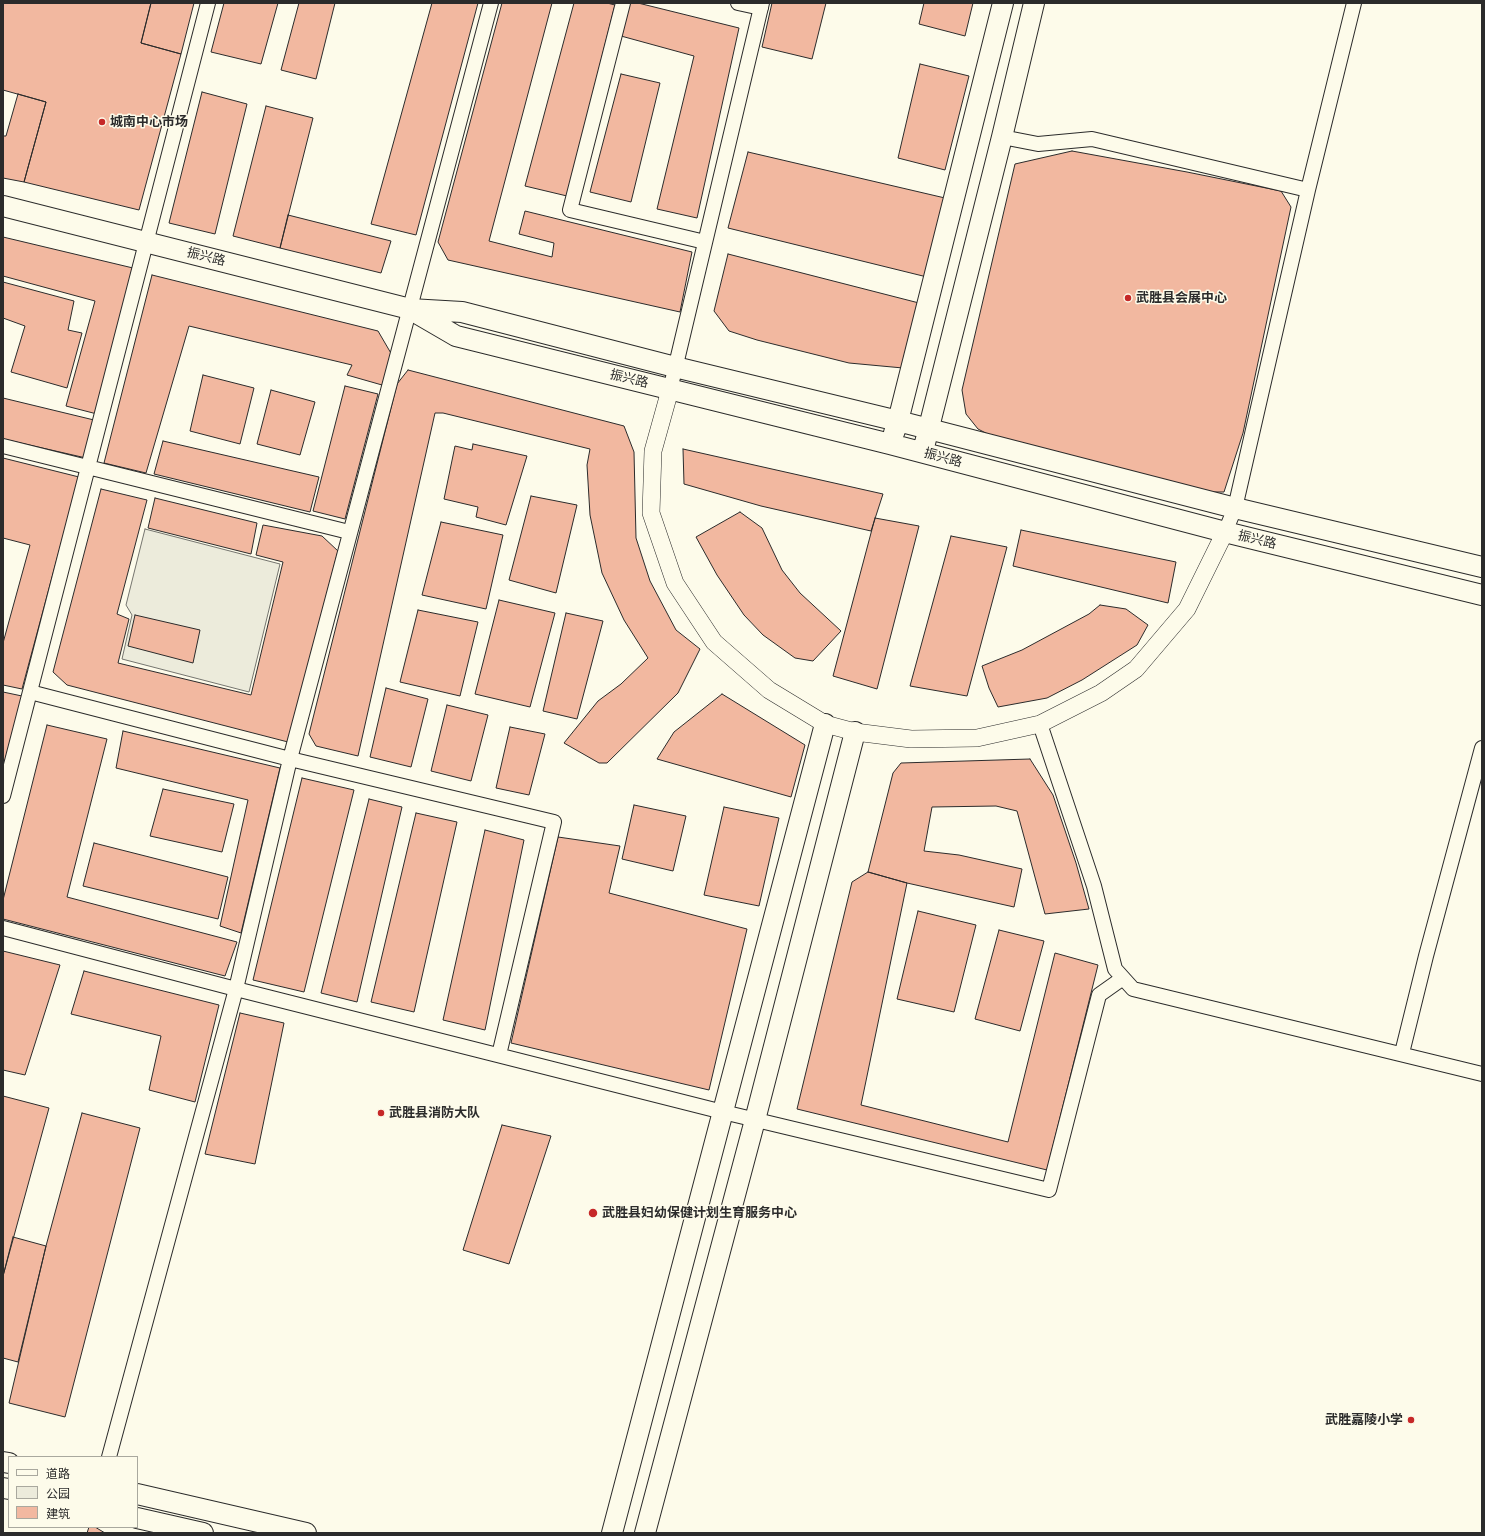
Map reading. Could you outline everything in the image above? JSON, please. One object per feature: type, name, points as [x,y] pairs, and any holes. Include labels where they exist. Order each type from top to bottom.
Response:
[{"type":"main road","points":[[890,444],[898,421],[1003,3]]},
{"type":"main road","points":[[923,453],[1034,3]]},
{"type":"main road","name":"振兴路","points":[[3,206],[410,309],[462,312],[675,367],[898,421],[1235,508],[1482,567]]},
{"type":"main road","name":"振兴路","points":[[410,309],[456,336],[890,444],[1225,532],[1482,595]]},
{"type":"main road","points":[[612,1533],[825,724]]},
{"type":"main road","points":[[645,1533],[755,1120],[855,732]]},
{"type":"main road","points":[[138,1494],[306,1533]]},
{"type":"main road","points":[[138,1518],[203,1533]]},
{"type":"street","points":[[3,796],[208,3]]},
{"type":"street","points":[[109,1456],[236,989],[290,759],[349,532],[491,3]]},
{"type":"street","points":[[623,3],[570,210],[705,242]]},
{"type":"street","points":[[738,3],[761,6],[670,390],[653,451],[651,512],[676,582],[714,642],[769,690],[825,724],[855,732],[911,739],[977,738],[1040,724],[1101,693],[1136,669],[1187,609],[1225,532],[1235,508],[1308,190],[1354,3]]},
{"type":"street","points":[[1002,137],[1038,144],[1092,139],[1308,190]]},
{"type":"street","points":[[3,446],[349,532]]},
{"type":"street","points":[[30,692],[290,759],[554,822],[499,1055]]},
{"type":"street","points":[[1040,724],[1094,886],[1115,969],[1133,989],[1482,1074]]},
{"type":"street","points":[[1402,1054],[1426,956],[1482,748]]},
{"type":"street","points":[[3,928],[236,989],[723,1112],[1049,1190],[1099,994],[1123,978]]},
{"type":"green space","points":[[145,529],[280,564],[249,692],[122,659],[132,615],[126,605]]},
{"type":"building","name":"城南中心市场","points":[[3,3],[151,3],[141,43],[181,54],[139,210],[24,182],[46,102],[3,90]]},
{"type":"building","points":[[151,3],[194,3],[181,54],[141,43]]},
{"type":"building","points":[[224,3],[278,3],[261,64],[211,52]]},
{"type":"building","points":[[299,3],[335,3],[316,79],[281,70]]},
{"type":"building","points":[[432,3],[478,3],[416,235],[371,224]]},
{"type":"building","points":[[502,3],[552,3],[489,241],[552,257],[554,243],[519,234],[525,211],[692,252],[680,312],[448,260],[438,242]]},
{"type":"building","points":[[574,3],[607,3],[615,5],[567,196],[525,186]]},
{"type":"building","points":[[629,3],[638,3],[739,28],[697,218],[657,209],[694,56],[621,36]]},
{"type":"building","points":[[772,3],[826,3],[812,59],[762,47]]},
{"type":"building","points":[[924,3],[973,3],[965,36],[919,24]]},
{"type":"building","points":[[920,64],[969,76],[945,170],[898,158]]},
{"type":"building","points":[[621,74],[660,83],[631,202],[590,192]]},
{"type":"building","points":[[202,92],[247,104],[215,234],[169,223]]},
{"type":"building","points":[[18,94],[46,102],[24,182],[3,178],[3,136],[6,136]]},
{"type":"building","points":[[266,106],[313,118],[280,248],[233,236]]},
{"type":"building","name":"武胜县会展中心","points":[[1072,151],[1281,191],[1291,207],[1243,433],[1224,492],[1207,492],[1007,444],[978,429],[966,414],[962,390],[1015,164]]},
{"type":"building","points":[[748,152],[945,198],[927,277],[728,228]]},
{"type":"building","points":[[288,215],[391,241],[381,273],[280,248]]},
{"type":"building","points":[[3,237],[133,268],[97,414],[66,406],[95,301],[3,276]]},
{"type":"building","points":[[728,254],[919,303],[903,368],[849,363],[757,340],[729,331],[714,311]]},
{"type":"building","points":[[152,275],[378,331],[392,355],[382,385],[347,375],[352,365],[189,326],[146,473],[104,463]]},
{"type":"building","points":[[3,282],[74,301],[68,330],[82,333],[67,388],[11,372],[25,326],[3,318]]},
{"type":"building","points":[[408,370],[624,426],[634,452],[636,538],[650,581],[676,630],[700,649],[678,693],[607,763],[599,763],[564,743],[598,701],[621,684],[648,658],[624,620],[602,573],[590,515],[587,465],[590,449],[443,413],[435,413],[358,756],[316,746],[309,734],[397,384]]},
{"type":"building","points":[[203,375],[254,388],[240,444],[190,431]]},
{"type":"building","points":[[345,386],[378,394],[345,519],[313,511]]},
{"type":"building","points":[[271,390],[315,402],[300,455],[257,444]]},
{"type":"building","points":[[3,398],[94,420],[86,458],[3,439]]},
{"type":"building","points":[[163,441],[319,477],[310,512],[154,474]]},
{"type":"building","points":[[473,444],[527,456],[506,525],[476,517],[478,507],[444,499],[455,446],[472,450]]},
{"type":"building","points":[[683,449],[883,494],[871,531],[761,506],[684,484]]},
{"type":"building","points":[[3,458],[79,477],[22,689],[3,685],[3,643],[30,545],[3,538]]},
{"type":"building","points":[[101,489],[147,500],[117,614],[129,619],[118,663],[251,695],[283,562],[256,555],[263,525],[322,536],[338,551],[288,742],[67,685],[53,672]]},
{"type":"building","points":[[531,496],[577,505],[556,593],[509,580]]},
{"type":"building","points":[[155,498],[257,523],[251,554],[148,528]]},
{"type":"building","points":[[740,512],[762,528],[782,570],[800,593],[841,631],[813,661],[795,658],[763,635],[744,615],[717,575],[696,537]]},
{"type":"building","points":[[875,518],[919,526],[877,689],[833,676]]},
{"type":"building","points":[[441,522],[503,535],[486,609],[422,595]]},
{"type":"building","points":[[1021,530],[1176,562],[1168,603],[1013,566]]},
{"type":"building","points":[[951,536],[1007,547],[967,696],[910,686]]},
{"type":"building","points":[[499,600],[555,613],[530,707],[475,694]]},
{"type":"building","points":[[1100,605],[1126,609],[1148,625],[1137,645],[1082,680],[1047,698],[998,707],[989,688],[982,666],[1022,650],[1089,614]]},
{"type":"building","points":[[418,610],[478,622],[460,696],[400,682]]},
{"type":"building","points":[[566,613],[603,621],[577,719],[543,711]]},
{"type":"building","points":[[135,615],[200,630],[193,663],[128,646]]},
{"type":"building","points":[[386,688],[428,699],[411,767],[370,757]]},
{"type":"building","points":[[3,692],[22,696],[3,768]]},
{"type":"building","points":[[722,694],[805,745],[791,797],[657,759],[674,732]]},
{"type":"building","points":[[447,705],[488,715],[471,781],[431,771]]},
{"type":"building","points":[[47,725],[107,739],[67,897],[237,942],[225,976],[3,919],[3,900]]},
{"type":"building","points":[[510,727],[545,734],[529,795],[496,788]]},
{"type":"building","points":[[123,731],[280,768],[241,933],[220,926],[248,800],[116,768]]},
{"type":"building","points":[[1030,759],[1053,795],[1076,863],[1089,909],[1045,914],[1017,811],[996,806],[932,807],[924,851],[959,855],[1022,869],[1014,907],[907,883],[868,872],[893,773],[901,763]]},
{"type":"building","points":[[302,778],[354,790],[304,992],[253,980]]},
{"type":"building","points":[[163,789],[234,804],[222,852],[150,836]]},
{"type":"building","points":[[369,799],[402,807],[357,1002],[321,993]]},
{"type":"building","points":[[634,805],[686,816],[673,871],[622,859]]},
{"type":"building","points":[[724,807],[779,818],[759,906],[704,895]]},
{"type":"building","points":[[416,813],[457,822],[414,1012],[371,1002]]},
{"type":"building","points":[[485,830],[524,840],[485,1030],[443,1020]]},
{"type":"building","points":[[558,837],[620,846],[609,893],[747,929],[709,1090],[511,1043]]},
{"type":"building","points":[[94,843],[228,877],[218,919],[83,886]]},
{"type":"building","points":[[868,872],[907,883],[861,1105],[1008,1142],[1055,953],[1098,965],[1047,1170],[797,1109],[852,882]]},
{"type":"building","points":[[918,911],[976,925],[954,1012],[897,999]]},
{"type":"building","points":[[999,930],[1044,941],[1020,1031],[975,1019]]},
{"type":"building","points":[[3,951],[60,965],[25,1075],[3,1070]]},
{"type":"building","points":[[84,971],[219,1005],[195,1102],[149,1090],[161,1036],[71,1014]]},
{"type":"building","points":[[240,1013],[284,1023],[255,1164],[205,1154]]},
{"type":"building","points":[[3,1096],[49,1108],[3,1276]]},
{"type":"building","points":[[82,1113],[140,1128],[65,1417],[9,1403],[46,1246]]},
{"type":"building","points":[[502,1125],[551,1136],[509,1264],[463,1250]]},
{"type":"building","points":[[13,1237],[46,1246],[18,1362],[3,1358],[3,1276]]},
{"type":"building","points":[[89,1528],[97,1528],[105,1533],[87,1533]]},
{"type":"place","name":"城南中心市场","points":[[102,122]]},
{"type":"place","name":"武胜县会展中心","points":[[1128,298]]},
{"type":"place","name":"武胜县消防大队","points":[[381,1113]]},
{"type":"place","name":"武胜县妇幼保健计划生育服务中心","points":[[593,1213]]},
{"type":"place","name":"武胜嘉陵小学","points":[[1411,1420]]}]
